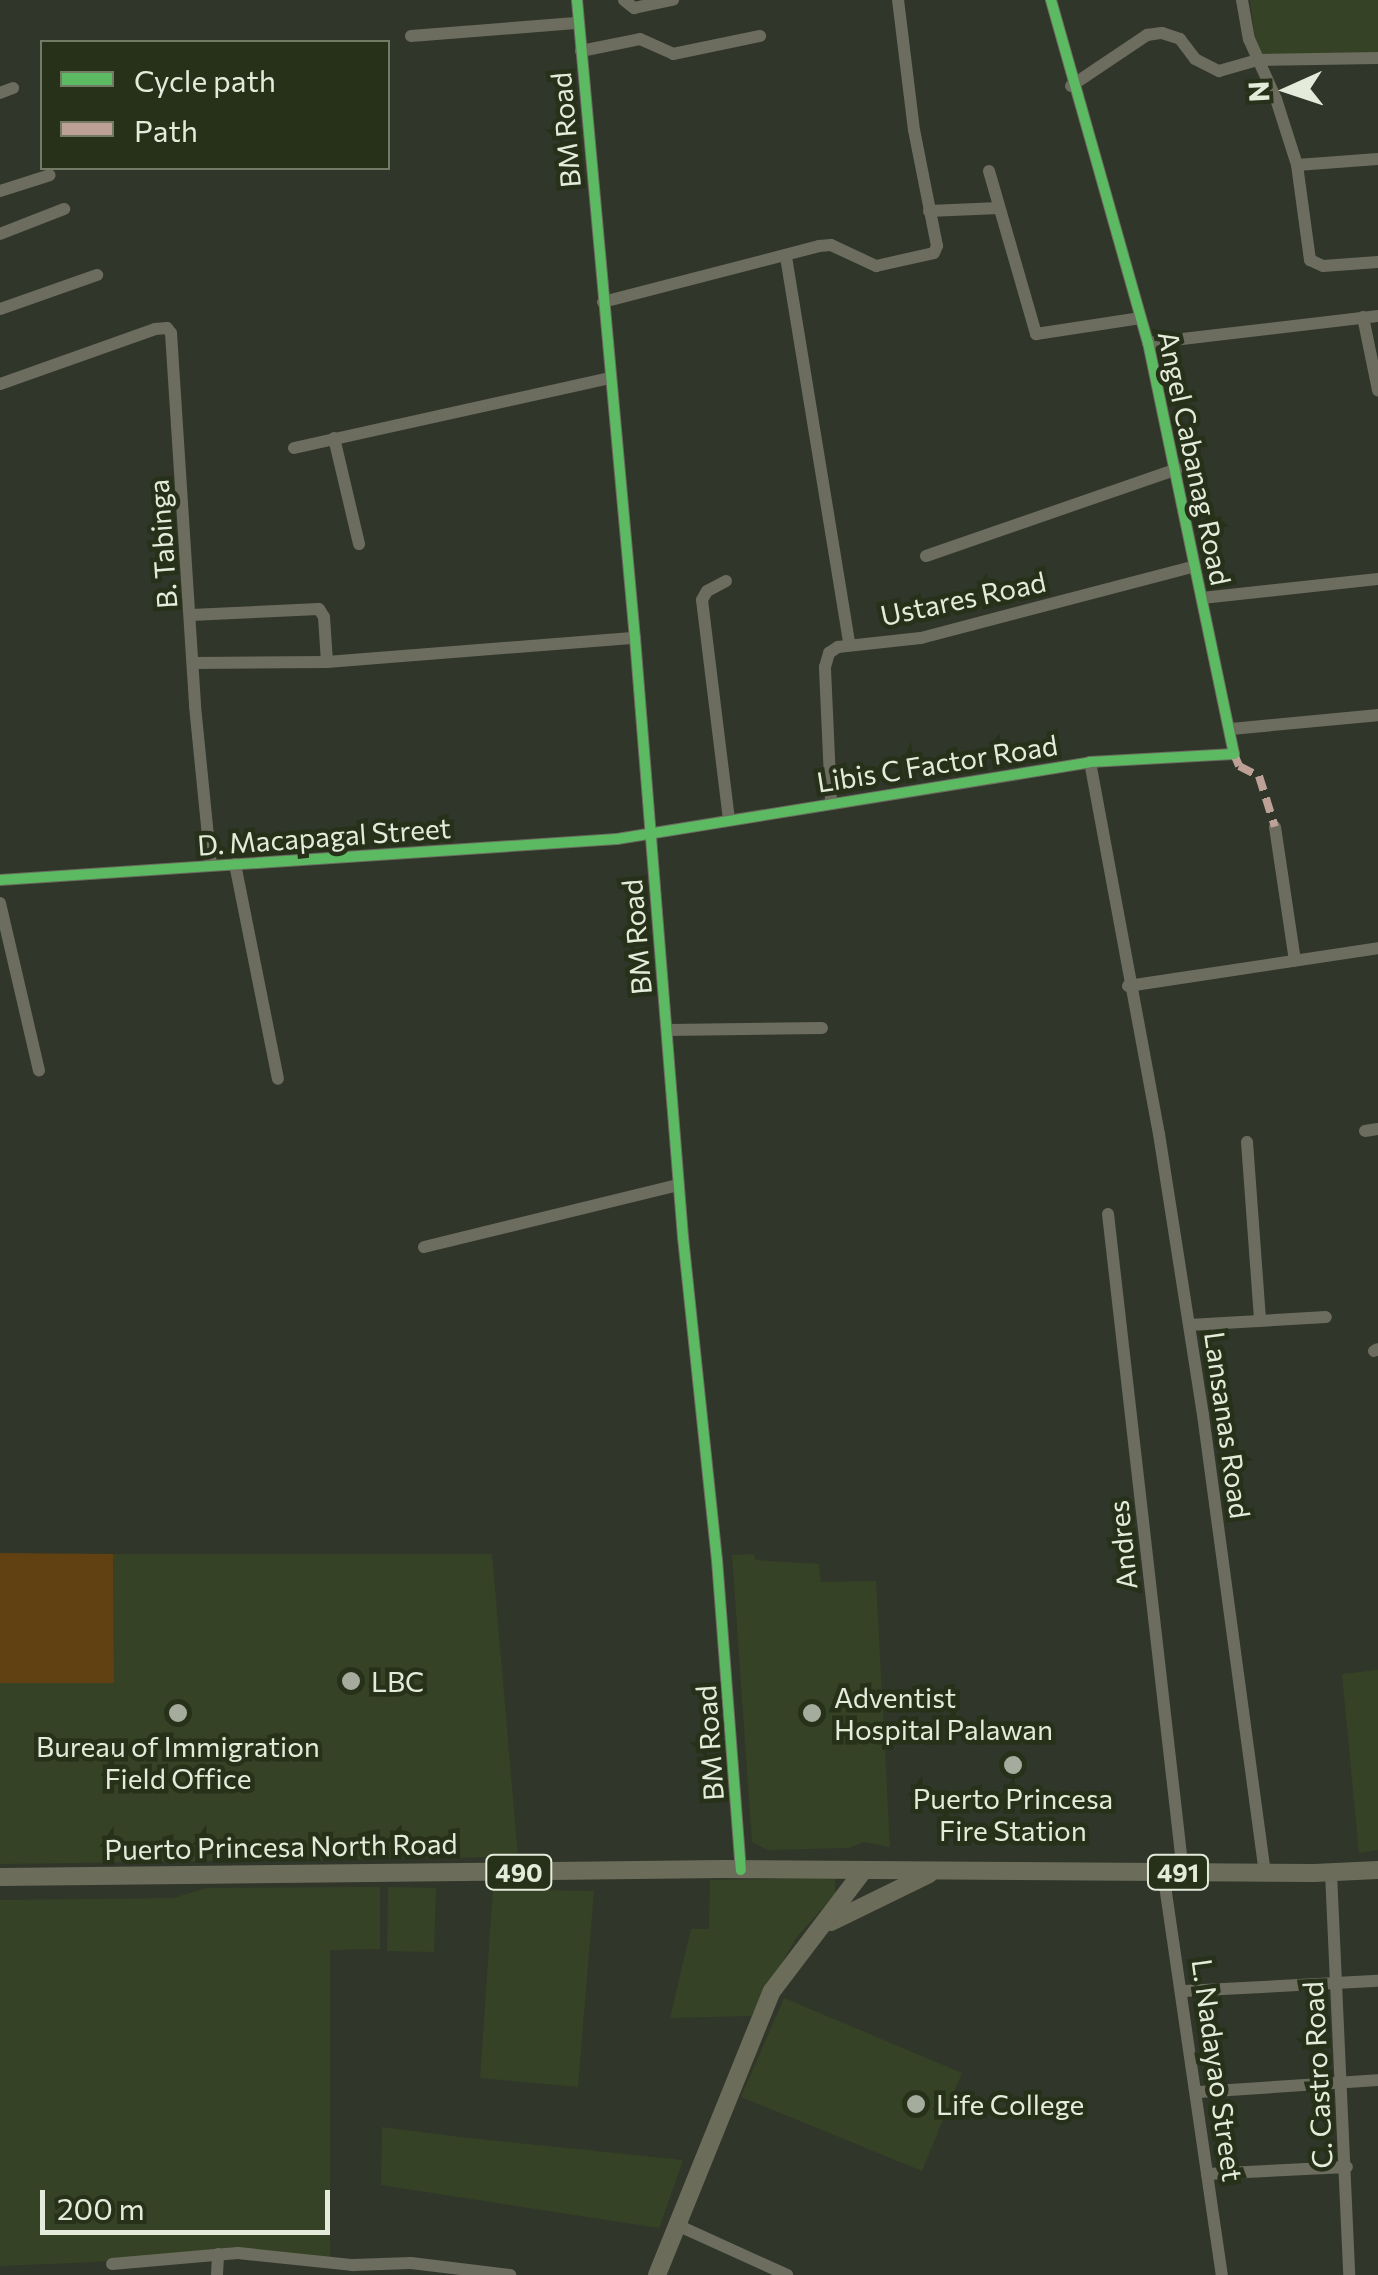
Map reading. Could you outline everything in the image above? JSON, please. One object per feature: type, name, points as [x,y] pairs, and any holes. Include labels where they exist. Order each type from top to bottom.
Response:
[{"type":"main road","name":"491","points":[[863,1871],[1378,1870]]},
{"type":"main road","name":"Puerto Princesa North Road","points":[[0,1877],[863,1871]]},
{"type":"main road","points":[[657,2275],[772,1992],[863,1871]]},
{"type":"main road","points":[[819,1928],[934,1872]]},
{"type":"street","name":"BM Road","points":[[577,0],[635,638],[679,1185],[717,1560],[740,1870]]},
{"type":"street","points":[[624,0],[634,8],[673,0]]},
{"type":"street","points":[[603,302],[826,244],[876,266],[932,255],[937,246],[898,0]]},
{"type":"street","name":"Angel Cabanag Road","points":[[1050,0],[1148,343],[1232,729],[1234,754]]},
{"type":"street","points":[[1242,0],[1249,39],[1298,165],[1310,260],[1322,266],[1378,262]]},
{"type":"street","points":[[411,36],[578,23]]},
{"type":"street","points":[[1072,86],[1147,35],[1162,33],[1180,39],[1195,59],[1219,71],[1258,60],[1378,58]]},
{"type":"street","points":[[581,51],[640,39],[672,54],[760,36]]},
{"type":"street","points":[[1298,165],[1378,159]]},
{"type":"street","points":[[990,171],[1036,334],[1141,318]]},
{"type":"street","points":[[0,191],[50,174]]},
{"type":"street","points":[[930,211],[999,208]]},
{"type":"street","points":[[0,234],[64,209]]},
{"type":"street","points":[[786,257],[849,643]]},
{"type":"street","points":[[0,309],[97,275]]},
{"type":"street","points":[[1148,343],[1371,316],[1378,390]]},
{"type":"street","name":"B. Tabinga","points":[[0,384],[155,329],[169,330],[211,866]]},
{"type":"street","points":[[294,448],[609,378]]},
{"type":"street","points":[[334,438],[359,544]]},
{"type":"street","points":[[926,556],[1177,469]]},
{"type":"street","name":"Ustares Road","points":[[831,801],[826,659],[849,643],[921,638],[1194,566]]},
{"type":"street","points":[[1202,598],[1378,579]]},
{"type":"street","points":[[726,582],[707,591],[702,600],[729,819]]},
{"type":"street","points":[[191,614],[319,609],[324,617],[327,662]]},
{"type":"street","points":[[194,663],[327,662],[635,638]]},
{"type":"street","points":[[1232,729],[1378,715]]},
{"type":"street","name":"Libis C Factor Road","points":[[650,832],[1090,762],[1234,754]]},
{"type":"street","name":"Lansanas Road","points":[[1090,762],[1128,986],[1159,1134],[1265,1873]]},
{"type":"street","points":[[1275,827],[1296,960]]},
{"type":"street","name":"D. Macapagal Street","points":[[0,880],[617,839],[650,832]]},
{"type":"street","points":[[235,864],[278,1079]]},
{"type":"street","points":[[0,903],[39,1071]]},
{"type":"street","points":[[1128,986],[1378,948]]},
{"type":"street","points":[[668,1030],[822,1028]]},
{"type":"street","points":[[1247,1142],[1260,1320]]},
{"type":"street","points":[[424,1248],[679,1185]]},
{"type":"street","name":"Andres","points":[[1108,1214],[1183,1872]]},
{"type":"street","points":[[1189,1325],[1326,1317]]},
{"type":"street","name":"L. Nadayao Street","points":[[1163,1872],[1199,2092],[1222,2275]]},
{"type":"street","name":"C. Castro Road","points":[[1330,1873],[1347,2166],[1349,2275]]},
{"type":"street","points":[[1184,1991],[1378,1981]]},
{"type":"street","points":[[1199,2092],[1378,2080]]},
{"type":"street","points":[[1207,2174],[1347,2166]]},
{"type":"street","points":[[677,2225],[787,2275]]},
{"type":"street","points":[[218,2254],[218,2275]]},
{"type":"street","points":[[112,2264],[218,2254],[284,2256],[352,2270],[411,2264],[510,2275]]},
{"type":"street","points":[[282,2275],[284,2256]]},
{"type":"shaded area","points":[[1250,0],[1378,0],[1378,58],[1258,60]]},
{"type":"shaded area","points":[[0,1553],[113,1554],[114,1683],[0,1683]]},
{"type":"shaded area","points":[[113,1554],[492,1554],[518,1857],[0,1864],[0,1683],[114,1683]]},
{"type":"shaded area","name":"Adventist Hospital Palawan","points":[[754,1554],[755,1560],[819,1564],[821,1582],[876,1581],[890,1847],[864,1842],[848,1848],[768,1850],[752,1842],[732,1555]]},
{"type":"shaded area","points":[[1378,1670],[1378,1850],[1359,1853],[1342,1674]]},
{"type":"shaded area","points":[[835,1878],[835,1894],[796,1938],[751,2016],[670,2018],[691,1929],[709,1929],[710,1880]]},
{"type":"shaded area","points":[[380,1887],[380,1949],[330,1950],[330,2258],[238,2248],[96,2262],[0,2266],[0,1900],[173,1898],[207,1888]]},
{"type":"shaded area","points":[[388,1887],[436,1888],[434,1952],[387,1951]]},
{"type":"shaded area","points":[[493,1889],[594,1891],[578,2087],[480,2078]]},
{"type":"shaded area","points":[[784,1998],[962,2073],[922,2171],[741,2097]]},
{"type":"shaded area","points":[[382,2127],[683,2160],[659,2228],[381,2185]]},
{"type":"marked path","points":[[1234,754],[1239,766],[1259,776],[1275,827]]},
{"type":"cycle path","points":[[577,0],[635,638],[683,1237],[717,1560],[741,1870]]},
{"type":"cycle path","points":[[0,880],[617,839],[1090,762],[1234,754],[1148,343],[1051,0]]},
{"type":"place","name":"LBC","points":[[351,1681]]},
{"type":"place","name":"Bureau of Immigration Field Office","points":[[178,1713]]},
{"type":"place","name":"Adventist Hospital Palawan","points":[[812,1713]]},
{"type":"place","name":"Puerto Princesa Fire Station","points":[[1013,1765]]},
{"type":"place","name":"Life College","points":[[916,2104]]}]
